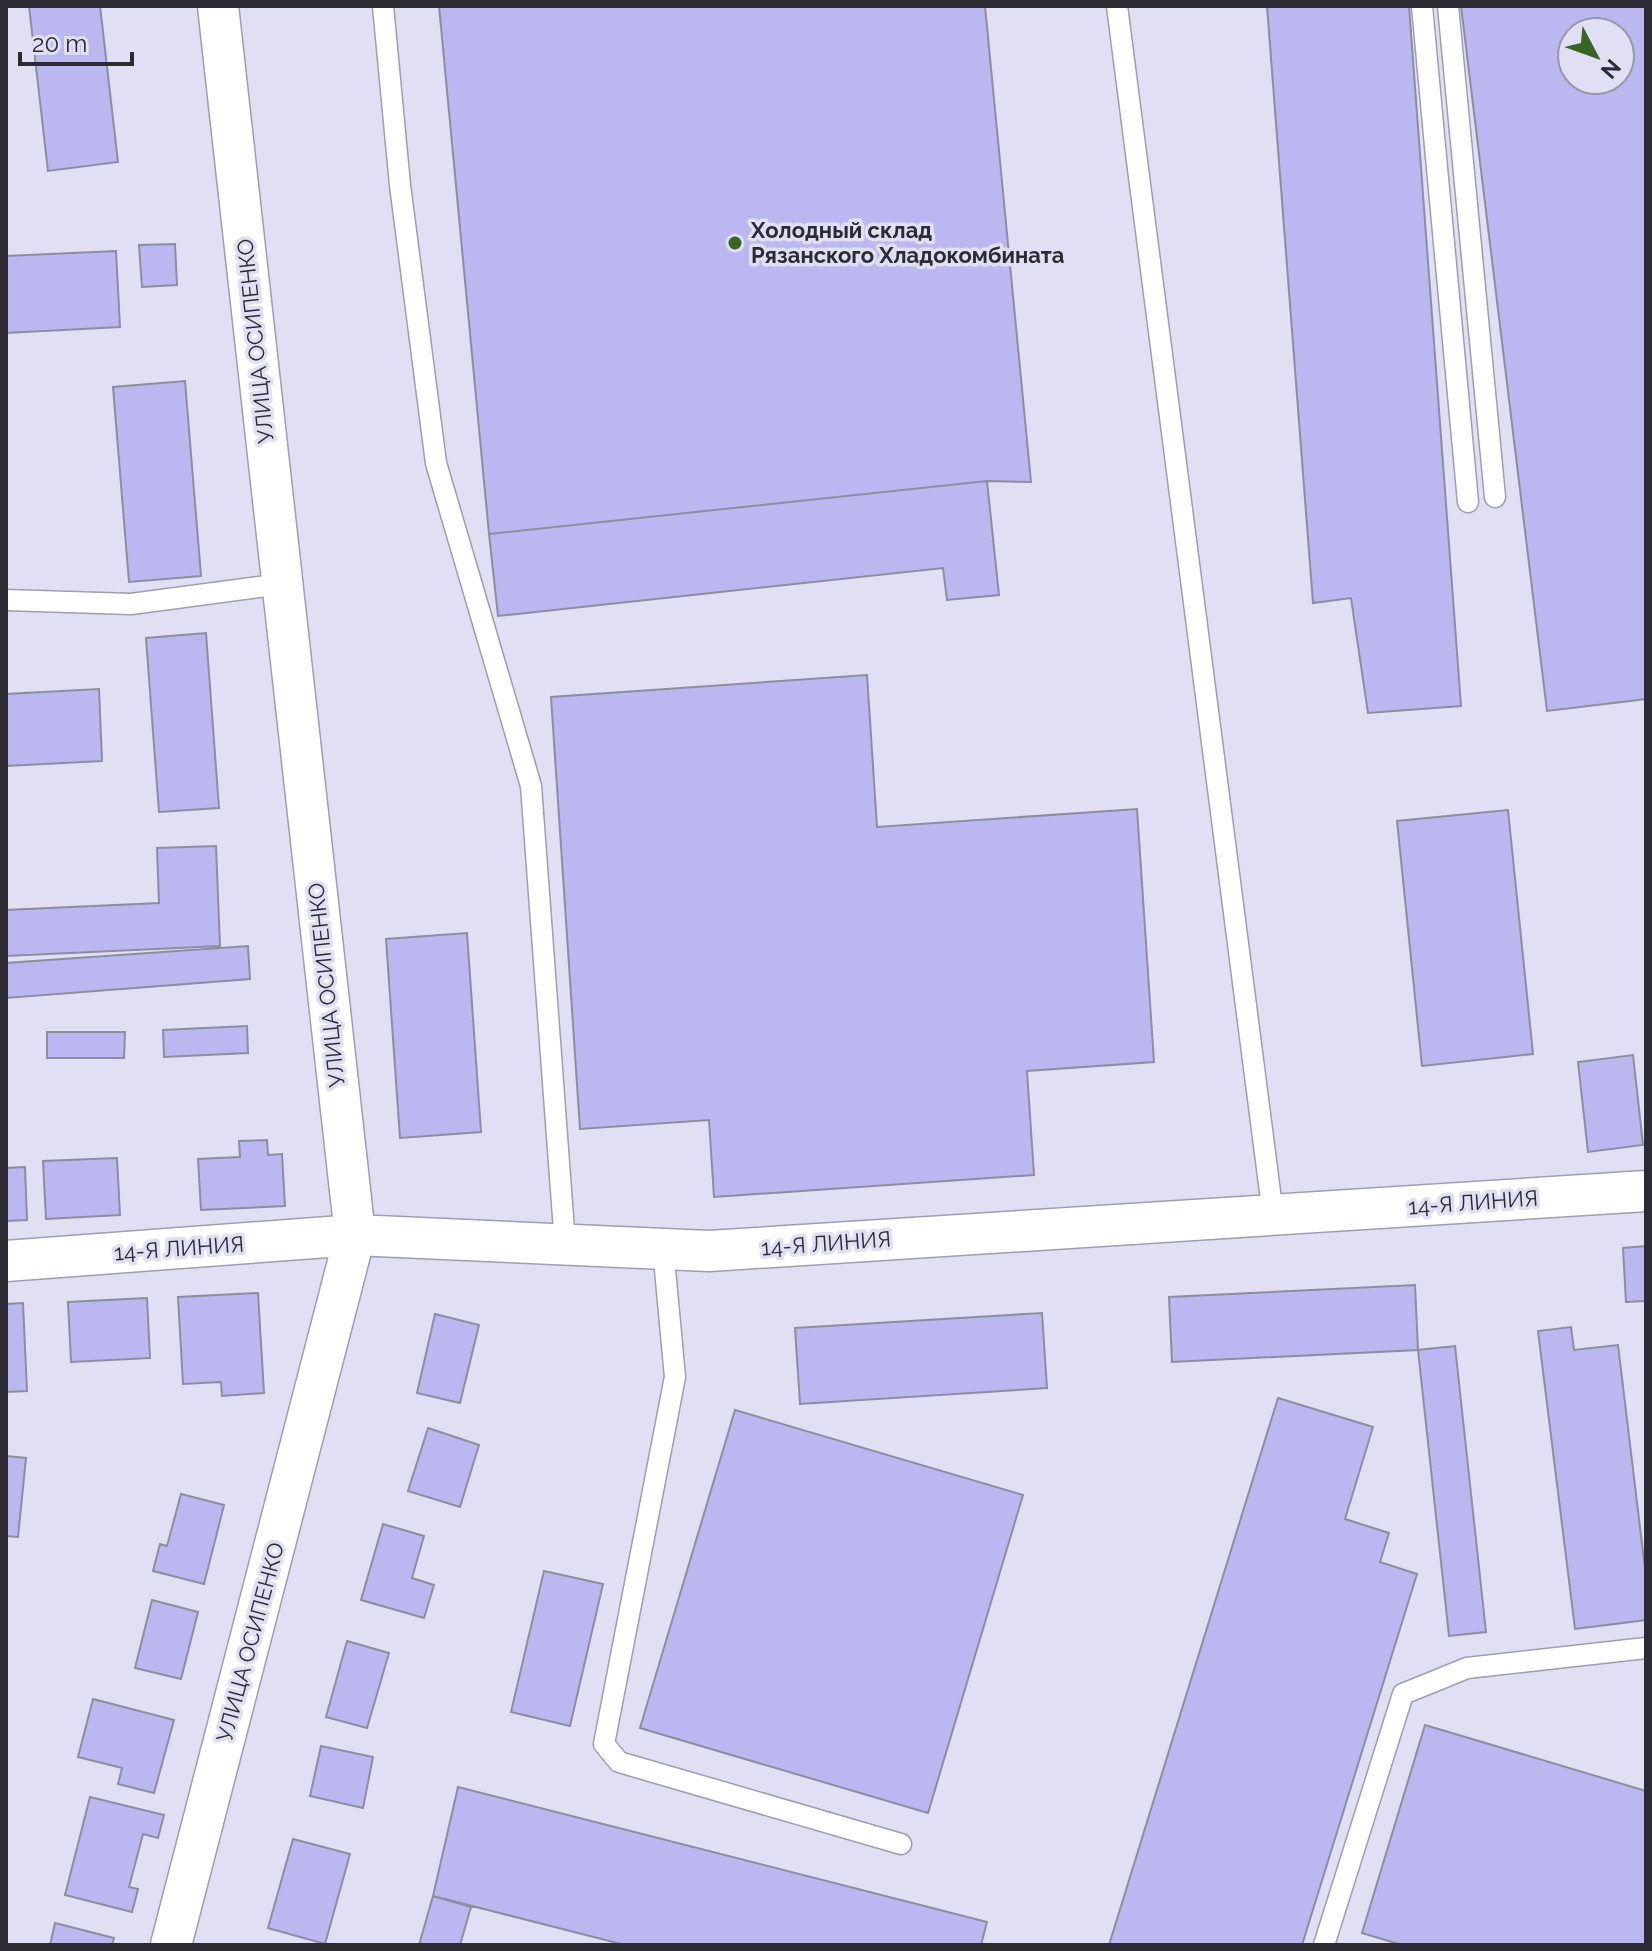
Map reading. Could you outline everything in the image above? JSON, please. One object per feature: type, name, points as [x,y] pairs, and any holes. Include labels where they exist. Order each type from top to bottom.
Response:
[{"type":"street","name":"УЛИЦА ОСИПЕНКО","points":[[171,1945],[355,1235],[218,6]]},
{"type":"street","name":"14-Я ЛИНИЯ","points":[[6,1261],[355,1235],[709,1251],[1646,1191]]},
{"type":"lane","points":[[383,6],[400,185],[436,463],[531,786],[565,1244]]},
{"type":"lane","points":[[1117,6],[1273,1215]]},
{"type":"lane","points":[[1422,6],[1468,502]]},
{"type":"lane","points":[[1448,6],[1495,497]]},
{"type":"lane","points":[[6,600],[131,604],[282,584]]},
{"type":"lane","points":[[663,1248],[675,1377],[604,1744],[619,1762],[901,1844]]},
{"type":"lane","points":[[1324,1945],[1403,1694],[1467,1668],[1646,1648]]},
{"type":"building","points":[[29,6],[100,6],[118,162],[48,171]]},
{"type":"building","name":"Холодный склад Рязанского Хладокомбината","points":[[439,6],[985,6],[1031,482],[987,481],[489,534]]},
{"type":"building","points":[[1267,6],[1409,6],[1461,706],[1368,713],[1351,598],[1313,603]]},
{"type":"building","points":[[1461,6],[1646,6],[1646,699],[1547,711]]},
{"type":"building","points":[[175,244],[177,285],[142,287],[139,245]]},
{"type":"building","points":[[116,251],[120,327],[6,333],[6,256]]},
{"type":"building","points":[[185,381],[201,576],[129,582],[113,387]]},
{"type":"building","points":[[987,481],[999,595],[947,600],[943,568],[498,616],[489,534]]},
{"type":"building","points":[[206,633],[219,808],[159,812],[146,638]]},
{"type":"building","points":[[867,675],[877,827],[1137,809],[1154,1062],[1027,1071],[1034,1175],[714,1197],[709,1120],[580,1129],[551,697]]},
{"type":"building","points":[[99,689],[102,761],[6,766],[6,694]]},
{"type":"building","points":[[1508,810],[1533,1054],[1422,1066],[1397,821]]},
{"type":"building","points":[[216,846],[220,946],[6,956],[6,910],[159,903],[157,848]]},
{"type":"building","points":[[467,933],[481,1132],[400,1138],[386,939]]},
{"type":"building","points":[[248,946],[250,979],[6,998],[6,963]]},
{"type":"building","points":[[247,1026],[248,1053],[164,1057],[163,1030]]},
{"type":"building","points":[[47,1032],[125,1032],[124,1058],[47,1058]]},
{"type":"building","points":[[1633,1055],[1643,1145],[1588,1152],[1578,1062]]},
{"type":"building","points":[[267,1140],[268,1155],[282,1154],[285,1206],[201,1210],[198,1159],[240,1157],[239,1141]]},
{"type":"building","points":[[117,1158],[120,1215],[46,1219],[43,1161]]},
{"type":"building","points":[[25,1167],[27,1220],[6,1221],[6,1168]]},
{"type":"building","points":[[1646,1246],[1646,1301],[1626,1302],[1623,1248]]},
{"type":"building","points":[[1415,1285],[1418,1350],[1172,1362],[1169,1297]]},
{"type":"building","points":[[258,1293],[264,1393],[222,1396],[221,1382],[183,1384],[178,1297]]},
{"type":"building","points":[[147,1298],[150,1358],[71,1362],[68,1302]]},
{"type":"building","points":[[23,1303],[27,1391],[6,1392],[6,1304]]},
{"type":"building","points":[[1042,1313],[1047,1388],[800,1404],[795,1328]]},
{"type":"building","points":[[435,1314],[479,1325],[460,1403],[417,1393]]},
{"type":"building","points":[[1571,1327],[1574,1350],[1618,1345],[1646,1577],[1646,1620],[1575,1629],[1538,1331]]},
{"type":"building","points":[[1455,1346],[1486,1632],[1449,1636],[1418,1350]]},
{"type":"building","points":[[1278,1398],[1373,1427],[1345,1519],[1389,1533],[1380,1562],[1417,1574],[1302,1945],[1109,1945]]},
{"type":"building","points":[[735,1410],[1023,1495],[928,1813],[640,1728]]},
{"type":"building","points":[[428,1428],[479,1445],[460,1507],[408,1491]]},
{"type":"building","points":[[6,1456],[26,1458],[18,1537],[6,1536]]},
{"type":"building","points":[[181,1494],[224,1505],[204,1584],[153,1571],[160,1544],[167,1546]]},
{"type":"building","points":[[383,1524],[424,1536],[412,1578],[434,1585],[424,1618],[361,1600]]},
{"type":"building","points":[[544,1571],[603,1584],[570,1726],[511,1712]]},
{"type":"building","points":[[152,1600],[198,1612],[181,1679],[135,1668]]},
{"type":"building","points":[[347,1641],[389,1653],[367,1728],[326,1717]]},
{"type":"building","points":[[93,1699],[174,1720],[154,1793],[118,1784],[122,1768],[78,1757]]},
{"type":"building","points":[[1425,1725],[1646,1791],[1645,1945],[1402,1945],[1362,1933]]},
{"type":"building","points":[[321,1746],[373,1757],[363,1808],[310,1796]]},
{"type":"building","points":[[458,1787],[987,1922],[981,1945],[625,1945],[433,1896]]},
{"type":"building","points":[[90,1797],[164,1815],[158,1838],[143,1834],[129,1887],[138,1889],[132,1912],[65,1895]]},
{"type":"building","points":[[293,1839],[350,1854],[325,1944],[268,1928]]},
{"type":"building","points":[[433,1896],[471,1907],[460,1945],[419,1945]]},
{"type":"building","points":[[55,1923],[114,1938],[112,1945],[50,1945]]},
{"type":"place","name":"Холодный склад Рязанского Хладокомбината","points":[[735,243]]}]
